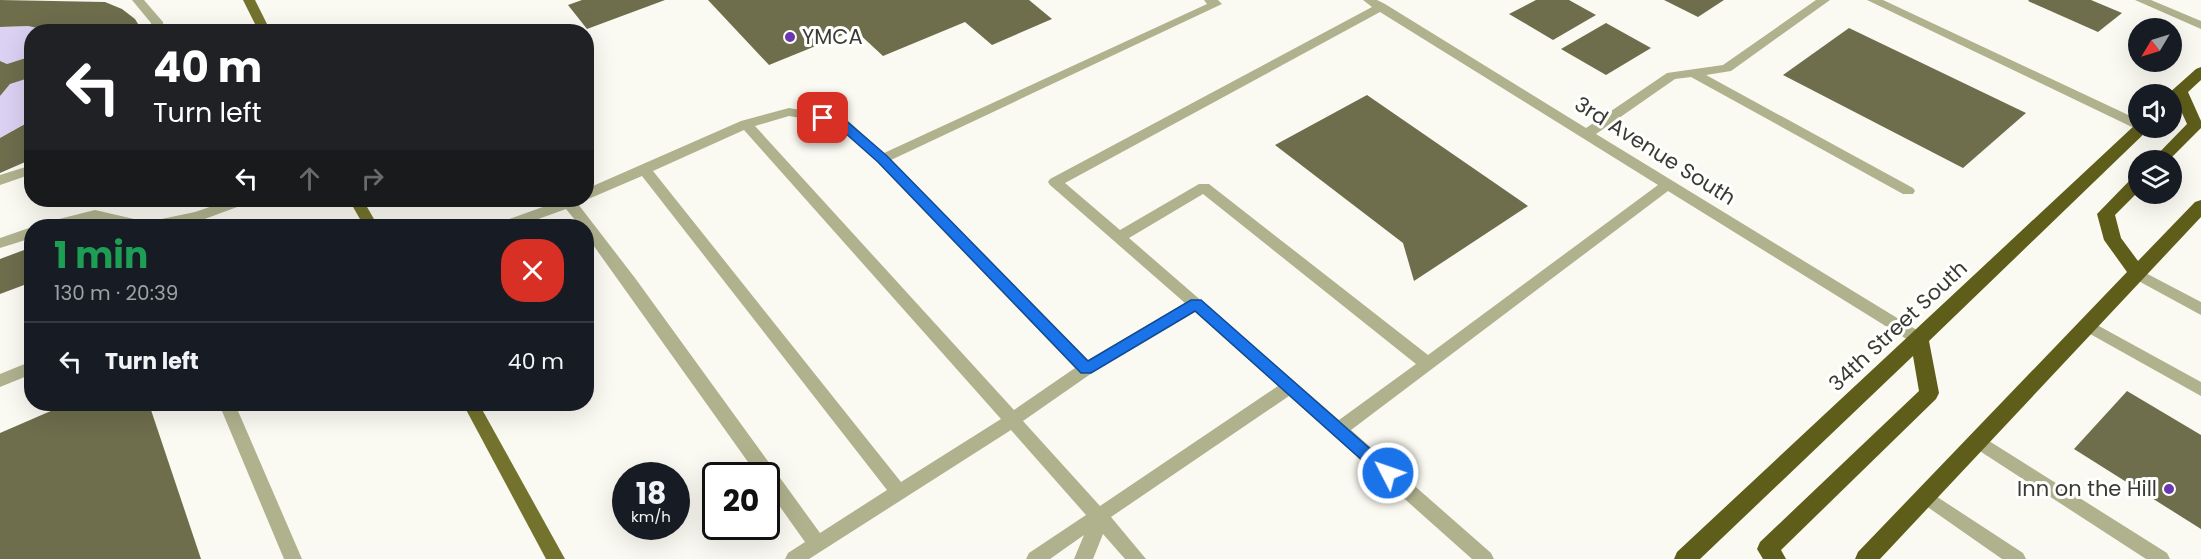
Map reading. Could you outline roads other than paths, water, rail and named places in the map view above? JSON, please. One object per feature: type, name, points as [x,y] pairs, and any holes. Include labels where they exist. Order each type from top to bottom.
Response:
[{"type":"highway","points":[[2182,89],[2201,72]]},
{"type":"highway","points":[[2170,150],[2195,125],[2182,104]]},
{"type":"highway","name":"34th Street South","points":[[1685,559],[1919,339],[2128,138]]},
{"type":"highway","points":[[2128,192],[2106,214],[2113,240],[2138,274]]},
{"type":"highway","points":[[1866,559],[2201,206]]},
{"type":"highway","points":[[1775,559],[1768,549],[1929,393],[1919,339]]},
{"type":"main road","points":[[249,0],[261,24]]},
{"type":"main road","points":[[475,411],[556,559]]},
{"type":"street","points":[[138,0],[157,24]]},
{"type":"street","points":[[882,159],[1216,4],[1210,0]]},
{"type":"street","points":[[1586,134],[1671,76],[1727,68],[1824,0]]},
{"type":"street","points":[[1873,0],[2128,120]]},
{"type":"street","points":[[2141,0],[2201,25]]},
{"type":"street","points":[[1375,3],[1055,182],[1485,559]]},
{"type":"street","name":"3rd Avenue South","points":[[1375,3],[1919,339]]},
{"type":"street","points":[[1693,73],[1908,191]]},
{"type":"street","points":[[594,191],[746,124],[789,112],[840,121],[882,159],[1086,369]]},
{"type":"street","points":[[746,124],[1137,559]]},
{"type":"street","points":[[4,179],[24,169]]},
{"type":"street","points":[[644,169],[898,491]]},
{"type":"street","points":[[4,179],[24,172]]},
{"type":"street","points":[[1339,430],[1668,184]]},
{"type":"street","points":[[1119,237],[1204,187],[1428,364]]},
{"type":"street","points":[[184,219],[223,207]]},
{"type":"street","points":[[524,219],[556,207]]},
{"type":"street","points":[[79,219],[95,215],[112,219]]},
{"type":"street","points":[[594,231],[817,544]]},
{"type":"street","points":[[0,243],[24,235]]},
{"type":"street","points":[[2138,274],[2201,309]]},
{"type":"street","points":[[794,559],[1011,421],[1086,369],[1196,304]]},
{"type":"street","points":[[2088,326],[2201,390]]},
{"type":"street","points":[[0,381],[24,370]]},
{"type":"street","points":[[1035,559],[1290,387]]},
{"type":"street","points":[[230,411],[293,559]]},
{"type":"street","points":[[1978,441],[2161,559]]},
{"type":"street","points":[[1925,496],[2017,559]]},
{"type":"street","points":[[1083,559],[1089,550],[1099,517]]},
{"type":"place","name":"YMCA","points":[[790,37]]},
{"type":"place","name":"Inn on the Hill","points":[[2169,489]]}]
